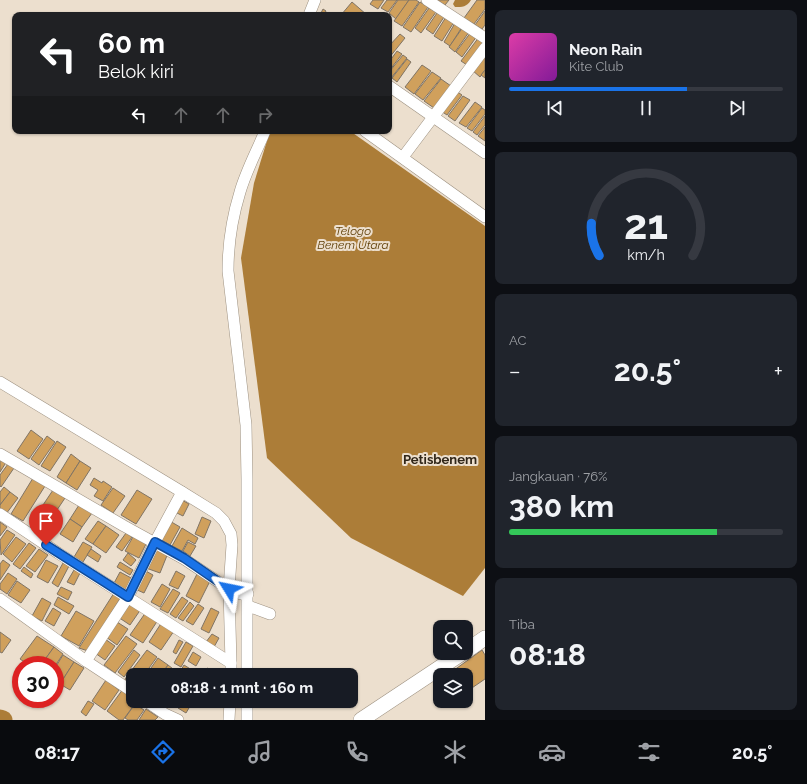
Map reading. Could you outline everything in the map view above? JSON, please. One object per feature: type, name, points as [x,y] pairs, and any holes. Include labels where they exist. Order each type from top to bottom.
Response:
[{"type":"main road","points":[[473,646],[485,638]]},
{"type":"main road","points":[[361,720],[451,660]]},
{"type":"street","points":[[310,12],[315,0]]},
{"type":"street","points":[[427,0],[485,38]]},
{"type":"street","points":[[403,157],[485,48]]},
{"type":"street","points":[[392,88],[485,153]]},
{"type":"street","points":[[231,668],[238,592],[246,425],[228,271],[228,248],[232,222],[240,191],[264,134]]},
{"type":"street","points":[[369,134],[485,217]]},
{"type":"street","points":[[0,382],[216,513],[227,526],[231,534],[238,592]]},
{"type":"street","points":[[0,454],[184,558],[238,592],[248,606],[270,614]]},
{"type":"street","points":[[86,660],[128,597],[182,492]]},
{"type":"street","points":[[0,514],[58,553],[231,662]]},
{"type":"street","points":[[0,599],[126,687]]},
{"type":"street","points":[[247,668],[248,606]]},
{"type":"street","points":[[156,708],[178,720]]},
{"type":"street","points":[[228,720],[229,708]]},
{"type":"street","points":[[247,708],[247,720]]},
{"type":"water","points":[[455,0],[471,0],[464,6],[455,7],[453,4]]},
{"type":"water","name":"Telogo Benem Utara","points":[[269,134],[354,134],[485,226],[485,568],[463,596],[351,538],[267,458],[241,258],[254,183]]},
{"type":"building","points":[[373,0],[384,0],[378,9],[370,4]]},
{"type":"building","points":[[387,0],[397,0],[388,12],[381,8]]},
{"type":"building","points":[[398,0],[409,0],[396,19],[392,16],[392,12],[390,12]]},
{"type":"building","points":[[409,0],[416,0],[419,2],[402,26],[394,21]]},
{"type":"building","points":[[437,0],[449,0],[445,5]]},
{"type":"building","points":[[477,0],[485,0],[485,9],[474,24],[464,18]]},
{"type":"building","points":[[352,2],[364,12],[344,12]]},
{"type":"building","points":[[420,2],[428,7],[411,32],[403,27]]},
{"type":"building","points":[[429,8],[436,12],[421,33],[415,28]]},
{"type":"building","points":[[485,11],[485,25],[482,29],[475,25]]},
{"type":"building","points":[[437,13],[444,17],[433,34],[426,29]]},
{"type":"building","points":[[446,17],[454,22],[442,41],[434,36]]},
{"type":"building","points":[[455,23],[462,27],[450,46],[444,42]]},
{"type":"building","points":[[463,27],[469,32],[455,52],[449,47]]},
{"type":"building","points":[[471,32],[477,36],[462,57],[456,52]]},
{"type":"building","points":[[400,34],[405,38],[392,54],[392,43]]},
{"type":"building","points":[[479,37],[485,41],[467,65],[461,61]]},
{"type":"building","points":[[397,51],[402,54],[392,67],[392,58]]},
{"type":"building","points":[[485,53],[485,70],[480,77],[472,70]]},
{"type":"building","points":[[403,55],[407,58],[392,77],[392,68]]},
{"type":"building","points":[[407,59],[411,62],[397,82],[392,78]]},
{"type":"building","points":[[422,65],[431,71],[414,94],[405,87]]},
{"type":"building","points":[[485,70],[485,78],[481,75]]},
{"type":"building","points":[[432,72],[441,78],[423,100],[415,94]]},
{"type":"building","points":[[441,79],[451,86],[434,108],[424,101]]},
{"type":"building","points":[[456,91],[462,95],[447,115],[441,111]]},
{"type":"building","points":[[463,96],[470,100],[455,121],[448,116]]},
{"type":"building","points":[[475,102],[482,107],[466,127],[459,123]]},
{"type":"building","points":[[482,108],[485,110],[485,114],[472,131],[467,128]]},
{"type":"building","points":[[485,116],[485,125],[477,135],[473,132]]},
{"type":"building","points":[[485,127],[485,141],[478,136]]},
{"type":"building","points":[[31,430],[43,439],[29,459],[17,451]]},
{"type":"building","points":[[47,436],[55,442],[39,465],[31,459]]},
{"type":"building","points":[[57,441],[66,447],[50,471],[41,466]]},
{"type":"building","points":[[71,454],[80,461],[66,483],[57,477]]},
{"type":"building","points":[[0,457],[7,461],[0,472]]},
{"type":"building","points":[[80,461],[91,468],[77,490],[66,483]]},
{"type":"building","points":[[8,464],[14,468],[1,487],[0,475]]},
{"type":"building","points":[[33,478],[45,486],[23,521],[11,514]]},
{"type":"building","points":[[94,478],[102,483],[103,481],[112,487],[103,501],[94,496],[98,490],[90,485]]},
{"type":"building","points":[[4,487],[10,492],[0,505],[0,492]]},
{"type":"building","points":[[113,488],[125,496],[113,513],[101,505]]},
{"type":"building","points":[[53,490],[65,498],[53,516],[41,508]]},
{"type":"building","points":[[137,490],[152,499],[136,524],[121,515]]},
{"type":"building","points":[[10,492],[18,498],[6,514],[0,509],[0,505]]},
{"type":"building","points":[[182,500],[189,504],[183,516],[175,512]]},
{"type":"building","points":[[79,505],[92,513],[82,527],[70,519]]},
{"type":"building","points":[[41,511],[50,517],[46,523],[37,517]]},
{"type":"building","points":[[54,517],[60,521],[47,538],[41,534]]},
{"type":"building","points":[[202,517],[211,521],[204,538],[195,534]]},
{"type":"building","points":[[38,519],[46,525],[41,532],[33,526]]},
{"type":"building","points":[[70,519],[82,527],[73,542],[60,534]]},
{"type":"building","points":[[168,520],[180,527],[170,545],[158,539]]},
{"type":"building","points":[[98,521],[106,526],[93,544],[85,539]]},
{"type":"building","points":[[0,522],[7,527],[0,536]]},
{"type":"building","points":[[106,526],[119,535],[106,553],[93,544]]},
{"type":"building","points":[[182,528],[198,538],[195,544],[188,540],[182,551],[172,546]]},
{"type":"building","points":[[7,530],[15,535],[1,555],[0,540]]},
{"type":"building","points":[[126,533],[132,537],[122,551],[116,547]]},
{"type":"building","points":[[134,535],[147,542],[139,558],[125,551]]},
{"type":"building","points":[[16,537],[26,544],[12,562],[3,554]]},
{"type":"building","points":[[83,542],[92,547],[83,562],[74,557]]},
{"type":"building","points":[[188,542],[196,546],[190,556],[183,551]]},
{"type":"building","points":[[29,543],[36,548],[20,569],[13,564]]},
{"type":"building","points":[[155,548],[168,553],[160,573],[146,568]]},
{"type":"building","points":[[39,549],[48,555],[35,572],[26,566]]},
{"type":"building","points":[[91,549],[101,556],[98,562],[87,555]]},
{"type":"building","points":[[128,553],[136,560],[131,566],[123,560]]},
{"type":"building","points":[[3,560],[10,565],[0,580],[0,564]]},
{"type":"building","points":[[46,560],[58,566],[48,583],[37,577]]},
{"type":"building","points":[[120,562],[133,570],[130,575],[117,567]]},
{"type":"building","points":[[63,563],[69,566],[58,587],[52,583]]},
{"type":"building","points":[[24,567],[33,574],[31,578],[21,571]]},
{"type":"building","points":[[74,570],[80,573],[74,585],[67,582]]},
{"type":"building","points":[[144,570],[153,575],[144,593],[135,589]]},
{"type":"building","points":[[176,571],[185,576],[178,589],[169,585]]},
{"type":"building","points":[[120,572],[133,579],[125,592],[113,585]]},
{"type":"building","points":[[198,572],[211,579],[199,603],[186,596]]},
{"type":"building","points":[[8,573],[17,579],[7,594],[0,589],[0,584]]},
{"type":"building","points":[[17,581],[30,590],[21,603],[8,595]]},
{"type":"building","points":[[162,584],[170,589],[160,607],[151,602]]},
{"type":"building","points":[[61,587],[72,592],[68,600],[57,594]]},
{"type":"building","points":[[173,589],[180,593],[168,613],[160,609]]},
{"type":"building","points":[[114,593],[121,597],[88,651],[79,648]]},
{"type":"building","points":[[58,597],[74,606],[69,614],[54,605]]},
{"type":"building","points":[[182,597],[188,601],[176,618],[170,614]]},
{"type":"building","points":[[42,598],[51,603],[42,621],[32,616]]},
{"type":"building","points":[[129,601],[141,609],[130,625],[118,617]]},
{"type":"building","points":[[190,602],[194,606],[183,621],[178,618]]},
{"type":"building","points":[[198,604],[204,608],[193,625],[186,621]]},
{"type":"building","points":[[53,608],[61,613],[54,626],[45,621]]},
{"type":"building","points":[[211,608],[219,612],[209,633],[201,629]]},
{"type":"building","points":[[76,611],[94,621],[79,646],[61,636]]},
{"type":"building","points":[[146,612],[158,620],[143,643],[130,635]]},
{"type":"building","points":[[117,622],[128,629],[117,645],[106,637]]},
{"type":"building","points":[[162,622],[174,631],[161,650],[149,642]]},
{"type":"building","points":[[0,632],[11,640],[2,653],[0,652]]},
{"type":"building","points":[[212,634],[219,638],[214,647],[206,642]]},
{"type":"building","points":[[37,636],[54,647],[48,656],[22,656]]},
{"type":"building","points":[[126,636],[137,644],[115,673],[104,665]]},
{"type":"building","points":[[105,639],[115,646],[105,660],[95,653]]},
{"type":"building","points":[[179,640],[183,642],[176,654],[173,652]]},
{"type":"building","points":[[186,642],[193,646],[181,667],[174,663]]},
{"type":"building","points":[[54,647],[63,654],[62,656],[48,656]]},
{"type":"building","points":[[134,650],[140,655],[131,668],[126,668],[126,674],[124,677],[118,672]]},
{"type":"building","points":[[147,650],[157,657],[149,668],[133,668]]},
{"type":"building","points":[[482,650],[485,655],[485,679],[473,687],[473,668],[457,668],[468,660],[473,660],[473,656]]},
{"type":"building","points":[[193,652],[201,657],[196,666],[188,661]]},
{"type":"building","points":[[63,655],[74,662],[64,678],[64,656]]},
{"type":"building","points":[[158,658],[168,665],[166,668],[151,668]]},
{"type":"building","points":[[74,662],[84,668],[70,690],[64,686],[64,678]]},
{"type":"building","points":[[106,680],[119,690],[105,710],[92,701]]},
{"type":"building","points":[[123,689],[126,691],[126,708],[132,708],[123,720],[119,720],[107,711]]},
{"type":"building","points":[[88,701],[94,704],[86,716],[81,712]]},
{"type":"building","points":[[132,708],[141,708],[144,710],[137,720],[128,720],[125,718]]},
{"type":"building","points":[[178,708],[189,708],[186,713]]},
{"type":"building","points":[[146,709],[158,717],[155,720],[139,720]]},
{"type":"district","name":"Petisbenem","points":[[440,459]]},
{"type":"route","points":[[46,545],[128,597],[155,542],[184,558],[229,589]]}]
